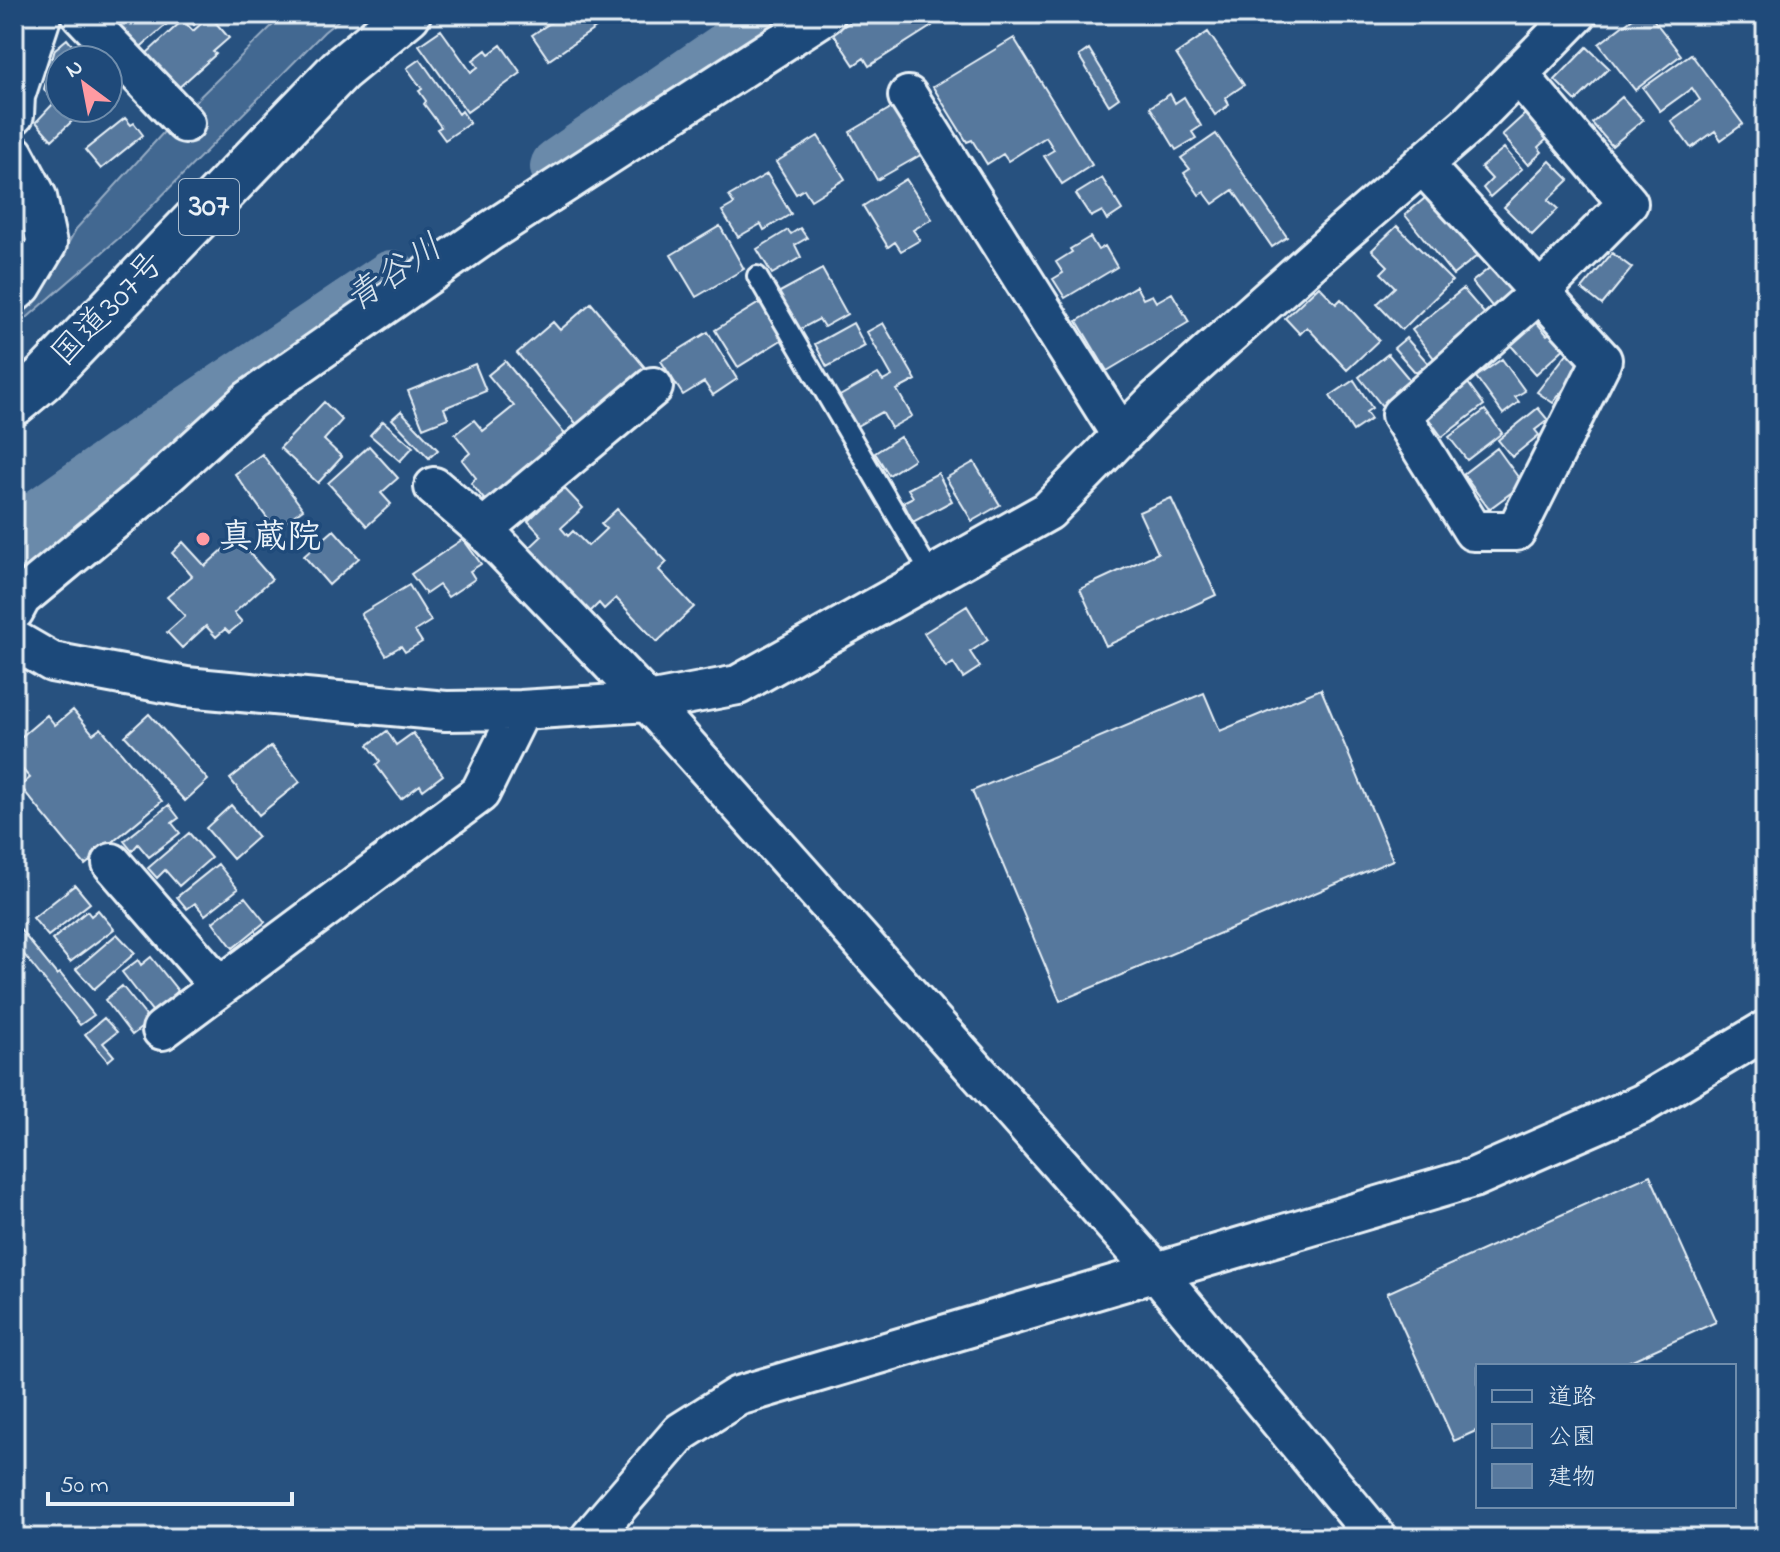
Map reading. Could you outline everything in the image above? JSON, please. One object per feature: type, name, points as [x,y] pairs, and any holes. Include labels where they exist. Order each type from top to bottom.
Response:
[{"type":"highway","name":"国道307号","points":[[14,403],[44,378],[340,70],[408,14]]},
{"type":"street","points":[[14,115],[15,96],[42,14]]},
{"type":"street","points":[[81,14],[185,123]]},
{"type":"street","points":[[14,611],[21,598],[146,494],[249,400],[492,230],[826,14]]},
{"type":"street","points":[[14,640],[52,662],[186,687],[446,711],[648,702],[738,685],[1048,511],[1155,401],[1468,125],[1577,14]]},
{"type":"street","points":[[1422,164],[1540,292],[1602,360],[1516,531],[1473,531],[1401,415],[1540,292],[1628,203],[1518,74]]},
{"type":"street","points":[[908,96],[1121,435]]},
{"type":"street","points":[[14,293],[22,286],[47,244],[37,197],[16,163]]},
{"type":"street","points":[[483,529],[653,387]]},
{"type":"street","points":[[434,487],[483,529],[648,702],[1156,1272],[1377,1538]]},
{"type":"street","points":[[162,1030],[480,793],[521,710]]},
{"type":"street","points":[[112,863],[220,987]]},
{"type":"street","points":[[590,1538],[681,1432],[738,1396],[1473,1178],[1642,1104],[1766,1030]]},
{"type":"lane","points":[[757,276],[932,576]]},
{"type":"green space","points":[[284,14],[346,14],[324,32],[127,231],[14,329],[14,311],[49,279],[76,229],[163,133]]},
{"type":"building","points":[[111,14],[173,14],[175,17],[136,51],[106,18]]},
{"type":"building","points":[[184,14],[205,14],[194,25]]},
{"type":"building","points":[[554,14],[616,14],[549,60],[532,35],[553,21],[550,17]]},
{"type":"building","points":[[863,14],[924,14],[932,26],[869,66],[864,58],[854,65],[833,33]]},
{"type":"building","points":[[1638,14],[1649,14],[1681,55],[1635,90],[1599,44]]},
{"type":"building","points":[[210,16],[229,38],[176,90],[147,53],[183,20],[193,31]]},
{"type":"building","points":[[441,30],[471,72],[478,67],[473,60],[486,50],[489,54],[501,45],[521,73],[467,112],[419,45]]},
{"type":"building","points":[[1208,32],[1244,85],[1225,98],[1229,105],[1215,115],[1176,54]]},
{"type":"building","points":[[1014,38],[1092,165],[1062,184],[1044,156],[1054,150],[1046,137],[1008,161],[1003,154],[987,164],[972,140],[967,142],[933,87]]},
{"type":"building","points":[[1587,47],[1609,68],[1576,101],[1555,80]]},
{"type":"building","points":[[1089,49],[1119,98],[1109,105],[1079,56]]},
{"type":"building","points":[[1691,54],[1743,124],[1721,140],[1715,131],[1691,148],[1671,121],[1700,100],[1692,88],[1660,111],[1643,88]]},
{"type":"building","points":[[420,59],[459,114],[462,111],[470,123],[445,140],[437,129],[441,127],[424,104],[426,101],[419,91],[422,89],[407,68]]},
{"type":"building","points":[[1170,94],[1175,103],[1184,97],[1201,126],[1192,132],[1196,138],[1176,150],[1150,107]]},
{"type":"building","points":[[1622,97],[1643,120],[1612,146],[1592,123]]},
{"type":"building","points":[[896,105],[931,149],[877,180],[850,132]]},
{"type":"building","points":[[44,114],[44,124],[69,124],[52,140],[36,122]]},
{"type":"building","points":[[1525,114],[1547,139],[1538,147],[1542,152],[1528,165],[1502,135]]},
{"type":"building","points":[[124,119],[131,125],[134,123],[143,135],[101,169],[85,150],[118,124],[124,124]]},
{"type":"building","points":[[1216,134],[1287,237],[1272,247],[1233,190],[1213,204],[1204,192],[1199,195],[1184,173],[1190,169],[1181,158]]},
{"type":"building","points":[[818,136],[845,179],[811,200],[804,189],[796,194],[776,162]]},
{"type":"building","points":[[1504,148],[1522,169],[1490,197],[1483,188],[1492,179],[1481,167]]},
{"type":"building","points":[[1550,161],[1569,180],[1548,200],[1558,209],[1532,235],[1504,207]]},
{"type":"building","points":[[767,174],[791,214],[764,230],[761,224],[738,237],[722,211],[734,204],[729,196]]},
{"type":"building","points":[[1102,178],[1122,210],[1107,220],[1102,211],[1091,217],[1076,194]]},
{"type":"building","points":[[906,179],[932,219],[913,230],[920,240],[901,251],[895,242],[888,247],[863,206]]},
{"type":"building","points":[[1431,193],[1482,252],[1453,275],[1405,215]]},
{"type":"building","points":[[720,226],[744,269],[696,297],[671,255]]},
{"type":"building","points":[[1397,226],[1452,281],[1402,330],[1377,304],[1395,287],[1381,273],[1388,266],[1372,250]]},
{"type":"building","points":[[800,228],[807,238],[795,245],[801,257],[772,274],[757,249],[788,230],[791,234]]},
{"type":"building","points":[[1090,237],[1098,250],[1105,246],[1117,267],[1065,298],[1053,279],[1063,273],[1056,262]]},
{"type":"building","points":[[1612,253],[1632,268],[1602,305],[1582,289]]},
{"type":"building","points":[[1492,266],[1515,294],[1495,310],[1472,282]]},
{"type":"building","points":[[822,269],[847,314],[824,327],[819,319],[799,330],[778,293]]},
{"type":"building","points":[[1136,286],[1143,299],[1152,295],[1156,302],[1172,293],[1189,322],[1107,371],[1077,321]]},
{"type":"building","points":[[1319,286],[1336,304],[1341,299],[1379,340],[1347,370],[1307,327],[1300,334],[1285,318]]},
{"type":"building","points":[[1463,289],[1490,320],[1437,362],[1412,330]]},
{"type":"building","points":[[761,302],[783,339],[738,367],[715,330]]},
{"type":"building","points":[[591,303],[647,370],[579,427],[517,353],[553,322],[560,330]]},
{"type":"building","points":[[1533,318],[1547,335],[1554,330],[1568,345],[1536,374],[1507,341]]},
{"type":"building","points":[[853,323],[865,346],[827,367],[815,344]]},
{"type":"building","points":[[883,323],[916,380],[897,390],[912,416],[891,428],[882,412],[855,427],[838,397],[878,374],[883,381],[892,376],[867,332]]},
{"type":"building","points":[[708,332],[737,379],[713,395],[704,382],[683,395],[661,361]]},
{"type":"building","points":[[1406,338],[1428,363],[1416,373],[1394,348]]},
{"type":"building","points":[[1572,347],[1587,359],[1553,403],[1537,392]]},
{"type":"building","points":[[1388,354],[1409,379],[1394,392],[1399,400],[1386,411],[1359,377]]},
{"type":"building","points":[[1502,359],[1525,391],[1515,397],[1519,402],[1503,414],[1476,377]]},
{"type":"building","points":[[505,361],[568,438],[487,503],[471,483],[476,478],[462,460],[470,453],[455,434],[474,420],[483,431],[514,406],[488,375]]},
{"type":"building","points":[[475,364],[486,391],[444,408],[448,418],[423,428],[408,391]]},
{"type":"building","points":[[1354,380],[1372,408],[1366,412],[1371,419],[1353,431],[1330,396]]},
{"type":"building","points":[[1468,383],[1484,405],[1442,437],[1426,415]]},
{"type":"building","points":[[324,402],[342,420],[324,440],[342,457],[318,483],[280,448]]},
{"type":"building","points":[[1538,408],[1548,420],[1535,430],[1539,435],[1512,457],[1498,440]]},
{"type":"building","points":[[1485,410],[1502,433],[1467,460],[1449,437]]},
{"type":"building","points":[[401,411],[438,450],[429,458],[392,419]]},
{"type":"building","points":[[383,421],[413,447],[400,461],[370,435]]},
{"type":"building","points":[[900,437],[914,459],[889,475],[875,453]]},
{"type":"building","points":[[369,446],[398,478],[381,493],[391,504],[367,526],[328,483]]},
{"type":"building","points":[[1497,448],[1523,484],[1489,509],[1463,474]]},
{"type":"building","points":[[262,454],[303,509],[275,529],[235,474]]},
{"type":"building","points":[[974,462],[1000,505],[972,521],[946,478]]},
{"type":"building","points":[[938,473],[952,501],[913,522],[903,502],[913,497],[908,489]]},
{"type":"building","points":[[563,487],[583,508],[561,528],[568,536],[573,531],[588,546],[606,529],[601,524],[617,509],[667,562],[659,570],[694,607],[657,642],[616,598],[604,609],[599,603],[584,618],[523,554],[542,536],[528,521]]},
{"type":"building","points":[[1171,498],[1216,595],[1106,646],[1080,589],[1158,553],[1139,512]]},
{"type":"building","points":[[334,530],[359,558],[329,585],[304,556]]},
{"type":"building","points":[[236,538],[272,579],[234,613],[242,622],[229,633],[225,629],[216,637],[206,626],[182,648],[167,632],[185,616],[167,597],[192,576],[172,553],[183,542],[205,566]]},
{"type":"building","points":[[463,539],[481,564],[470,571],[475,579],[448,597],[439,585],[426,594],[411,574]]},
{"type":"building","points":[[409,585],[431,621],[415,631],[422,642],[405,652],[401,646],[386,655],[361,614]]},
{"type":"building","points":[[967,606],[988,640],[970,652],[980,667],[963,678],[953,663],[946,668],[924,633]]},
{"type":"building","points":[[1321,689],[1393,860],[1060,1001],[972,791],[1204,693],[1220,731]]},
{"type":"building","points":[[73,710],[93,734],[101,728],[162,801],[85,865],[20,786],[30,778],[14,760],[14,743],[47,715],[55,725]]},
{"type":"building","points":[[149,714],[208,780],[185,801],[125,736]]},
{"type":"building","points":[[387,731],[396,745],[413,733],[443,775],[423,790],[420,785],[401,799],[376,765],[380,761],[368,745]]},
{"type":"building","points":[[271,746],[300,782],[259,815],[230,779]]},
{"type":"building","points":[[169,805],[179,818],[172,823],[180,833],[149,857],[138,844],[132,851],[124,841]]},
{"type":"building","points":[[231,805],[258,837],[233,859],[206,828]]},
{"type":"building","points":[[189,833],[211,858],[179,886],[165,870],[157,878],[148,868]]},
{"type":"building","points":[[218,864],[238,889],[205,915],[195,903],[187,909],[177,897]]},
{"type":"building","points":[[75,885],[90,903],[48,936],[33,918]]},
{"type":"building","points":[[245,897],[265,922],[233,948],[213,922]]},
{"type":"building","points":[[98,910],[114,929],[70,962],[52,940],[87,911],[91,916]]},
{"type":"building","points":[[14,922],[94,1015],[80,1025],[14,942]]},
{"type":"building","points":[[117,934],[135,953],[94,989],[76,969]]},
{"type":"building","points":[[151,957],[178,991],[168,1000],[171,1004],[156,1016],[122,972],[138,960],[141,965]]},
{"type":"building","points":[[122,986],[150,1021],[132,1035],[105,1000]]},
{"type":"building","points":[[104,1018],[117,1032],[103,1043],[114,1056],[108,1061],[85,1034]]},
{"type":"building","points":[[1650,1175],[1716,1322],[1623,1364],[1476,1364],[1476,1431],[1454,1441],[1387,1293]]},
{"type":"waterway","name":"青谷川","points":[[559,167],[781,14]]},
{"type":"waterway","name":"青谷川","points":[[14,543],[27,527],[122,460],[392,279]]},
{"type":"place","name":"真蔵院","points":[[203,539]]}]
